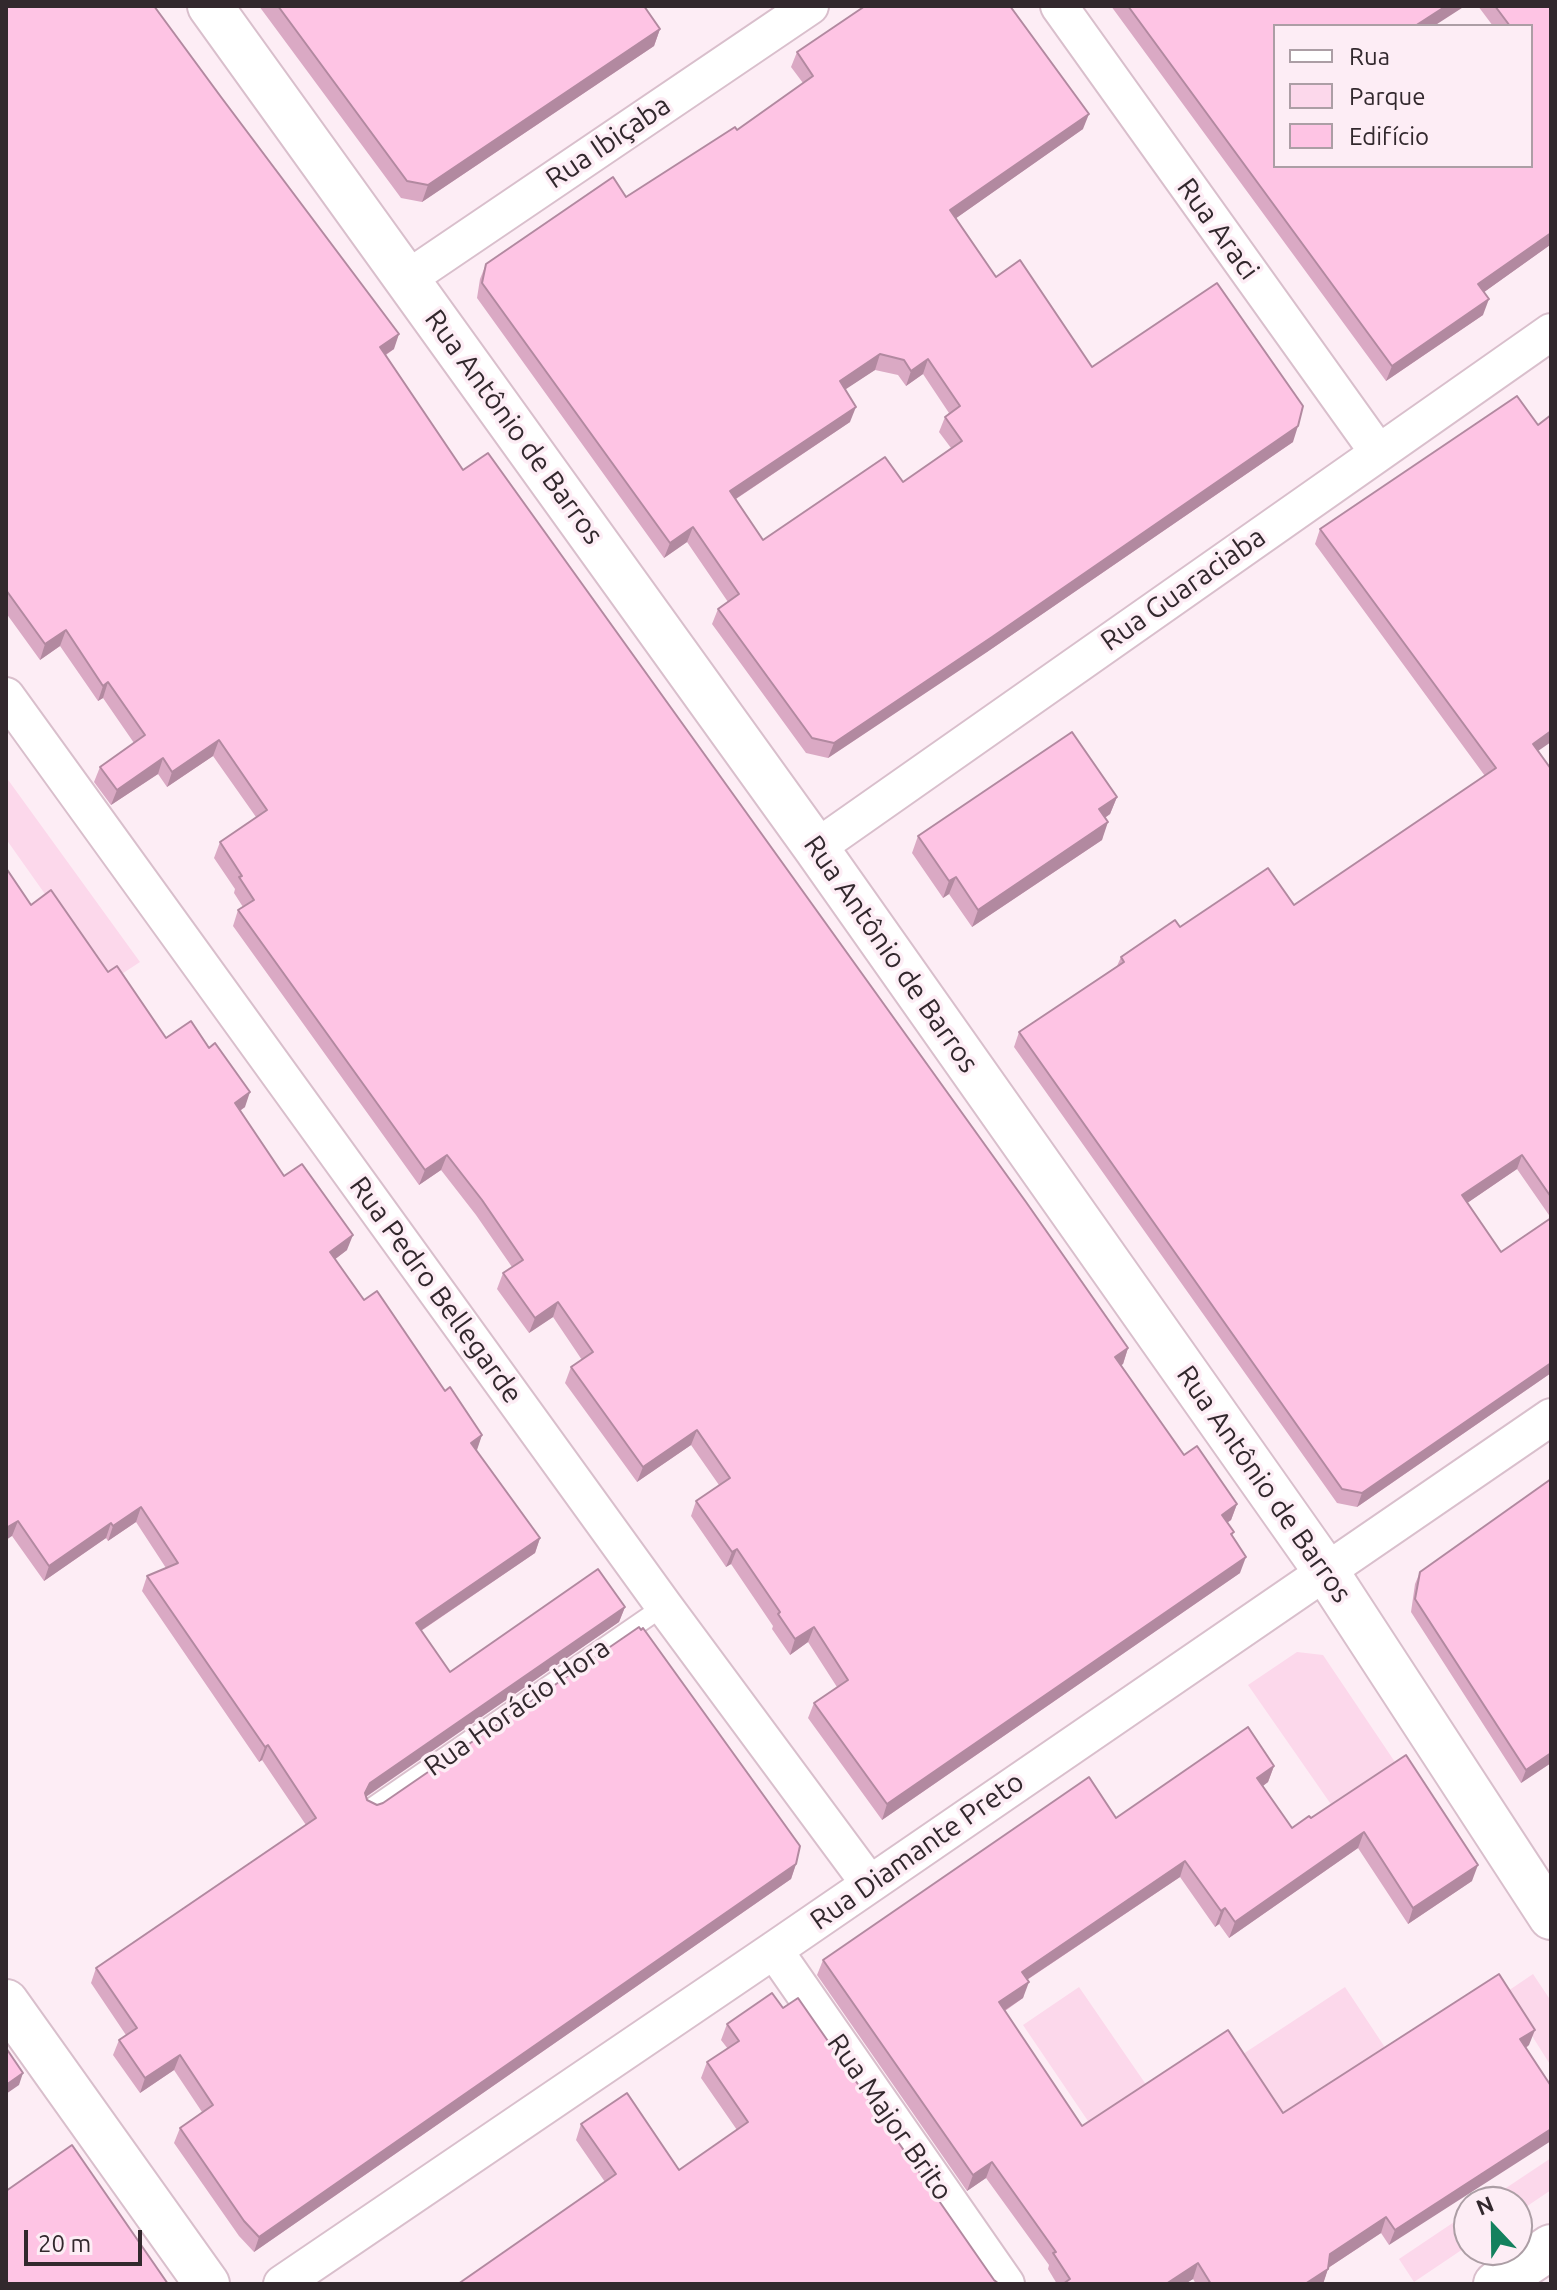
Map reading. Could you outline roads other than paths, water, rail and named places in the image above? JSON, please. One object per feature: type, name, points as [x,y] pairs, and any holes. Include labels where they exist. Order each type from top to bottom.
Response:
[{"type":"main road","name":"Rua Antônio de Barros","points":[[210,6],[816,848],[1325,1570],[1551,1917]]},
{"type":"main road","points":[[6,2002],[207,2284]]},
{"type":"main road","points":[[1496,2284],[1551,2247]]},
{"type":"street","name":"Rua Ibiçaba","points":[[407,279],[810,6]]},
{"type":"street","name":"Rua Araci","points":[[1059,6],[1378,452]]},
{"type":"street","name":"Rua Guaraciaba","points":[[816,848],[1551,332]]},
{"type":"street","name":"Rua Pedro Bellegarde","points":[[6,696],[664,1606],[869,1883]]},
{"type":"street","name":"Rua Diamante Preto","points":[[282,2284],[1551,1417]]},
{"type":"street","name":"Rua Major Brito","points":[[774,1950],[1006,2284]]},
{"type":"lane","name":"Rua Horácio Hora","points":[[371,1808],[664,1606]]}]
